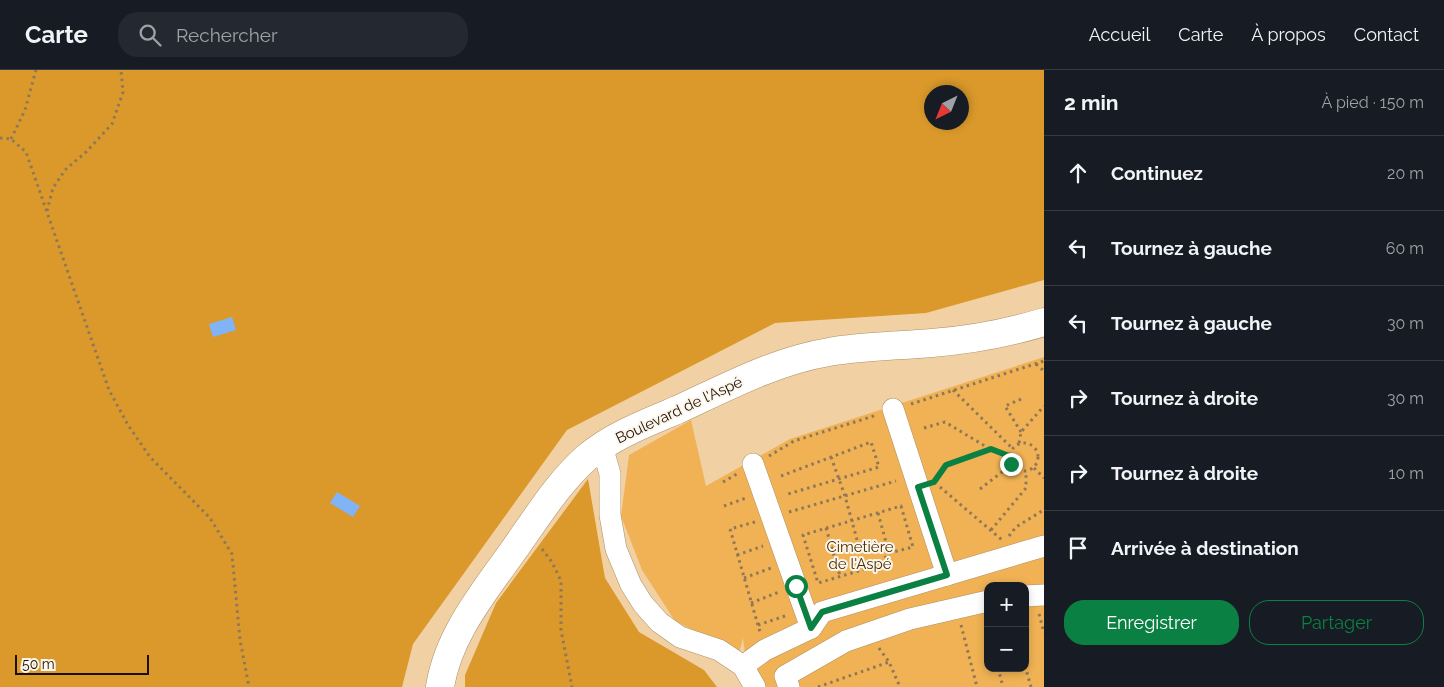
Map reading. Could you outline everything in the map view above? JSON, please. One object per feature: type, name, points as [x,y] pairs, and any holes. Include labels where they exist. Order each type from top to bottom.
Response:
[{"type":"main road","name":"Boulevard de l'Aspé","points":[[440,687],[447,660],[473,608],[551,496],[572,472],[602,446],[639,427],[788,361],[830,352],[972,339],[1044,322]]},
{"type":"lane","points":[[893,409],[947,575]]},
{"type":"lane","points":[[602,446],[610,474],[610,515],[616,550],[631,585],[643,604],[658,622],[680,637],[718,650],[743,666],[755,687]]},
{"type":"lane","points":[[743,666],[765,650],[804,633],[808,619],[753,464]]},
{"type":"lane","points":[[808,619],[822,612],[1044,546]]},
{"type":"lane","points":[[1029,596],[1044,595]]},
{"type":"lane","points":[[789,687],[785,676],[846,641],[910,619],[984,602]]},
{"type":"path","points":[[11,139],[25,110],[36,70]]},
{"type":"path","points":[[47,211],[53,188],[65,170],[86,152],[112,124],[123,92],[121,70]]},
{"type":"path","points":[[0,138],[11,139],[26,152],[109,390],[128,425],[150,457],[210,518],[232,554],[240,640],[249,687]]},
{"type":"path","points":[[1036,364],[1044,371]]},
{"type":"path","points":[[953,390],[1012,448]]},
{"type":"path","points":[[1021,432],[1005,406],[1024,398]]},
{"type":"path","points":[[1019,443],[1021,432],[1044,406]]},
{"type":"path","points":[[924,428],[946,422],[991,449],[1009,456]]},
{"type":"path","points":[[781,476],[870,442],[879,467],[788,494]]},
{"type":"path","points":[[1019,443],[1027,443],[1034,447],[1038,454],[1038,461],[1034,468],[1026,472],[1018,470],[1011,464],[1009,456],[1012,448],[1019,443]]},
{"type":"path","points":[[991,449],[946,465],[934,482],[1003,541],[1016,527],[1042,511]]},
{"type":"path","points":[[831,457],[852,520],[865,569]]},
{"type":"path","points":[[980,489],[1011,464]]},
{"type":"path","points":[[1034,468],[1044,478]]},
{"type":"path","points":[[991,530],[1026,488],[1026,472]]},
{"type":"path","points":[[901,506],[913,547],[889,553],[879,565],[818,583],[802,535],[852,520],[901,506]]},
{"type":"path","points":[[878,513],[889,553]]},
{"type":"path","points":[[826,528],[840,576]]},
{"type":"path","points":[[525,534],[552,562],[561,581],[562,630],[572,687]]},
{"type":"path","points":[[737,555],[780,539]]},
{"type":"path","points":[[744,578],[788,562]]},
{"type":"path","points":[[751,603],[796,586]]},
{"type":"path","points":[[956,608],[977,687]]},
{"type":"path","points":[[758,625],[808,619]]},
{"type":"path","points":[[872,632],[881,653],[889,662],[900,687]]},
{"type":"path","points":[[818,687],[889,662]]},
{"type":"path","points":[[999,672],[1003,687]]},
{"type":"path","points":[[1026,672],[1030,687]]},
{"type":"green space","name":"Cimetière de l'Aspé","points":[[1044,357],[1044,687],[749,687],[743,638],[739,653],[675,621],[642,570],[621,516],[629,455],[691,420],[706,486],[790,439]]},
{"type":"shaded area","points":[[0,70],[1044,70],[1044,280],[926,313],[775,323],[567,430],[413,644],[402,687],[0,687]]},
{"type":"shaded area","points":[[588,479],[605,578],[639,632],[704,670],[717,687],[465,687],[465,675],[496,603]]},
{"type":"water","points":[[232,317],[236,330],[213,337],[209,324]]},
{"type":"water","points":[[337,492],[360,506],[353,517],[330,503]]},
{"type":"route","points":[[796,586],[811,628],[822,612],[947,575],[918,487],[934,482],[946,465],[991,449],[1009,456],[1011,464]]}]
